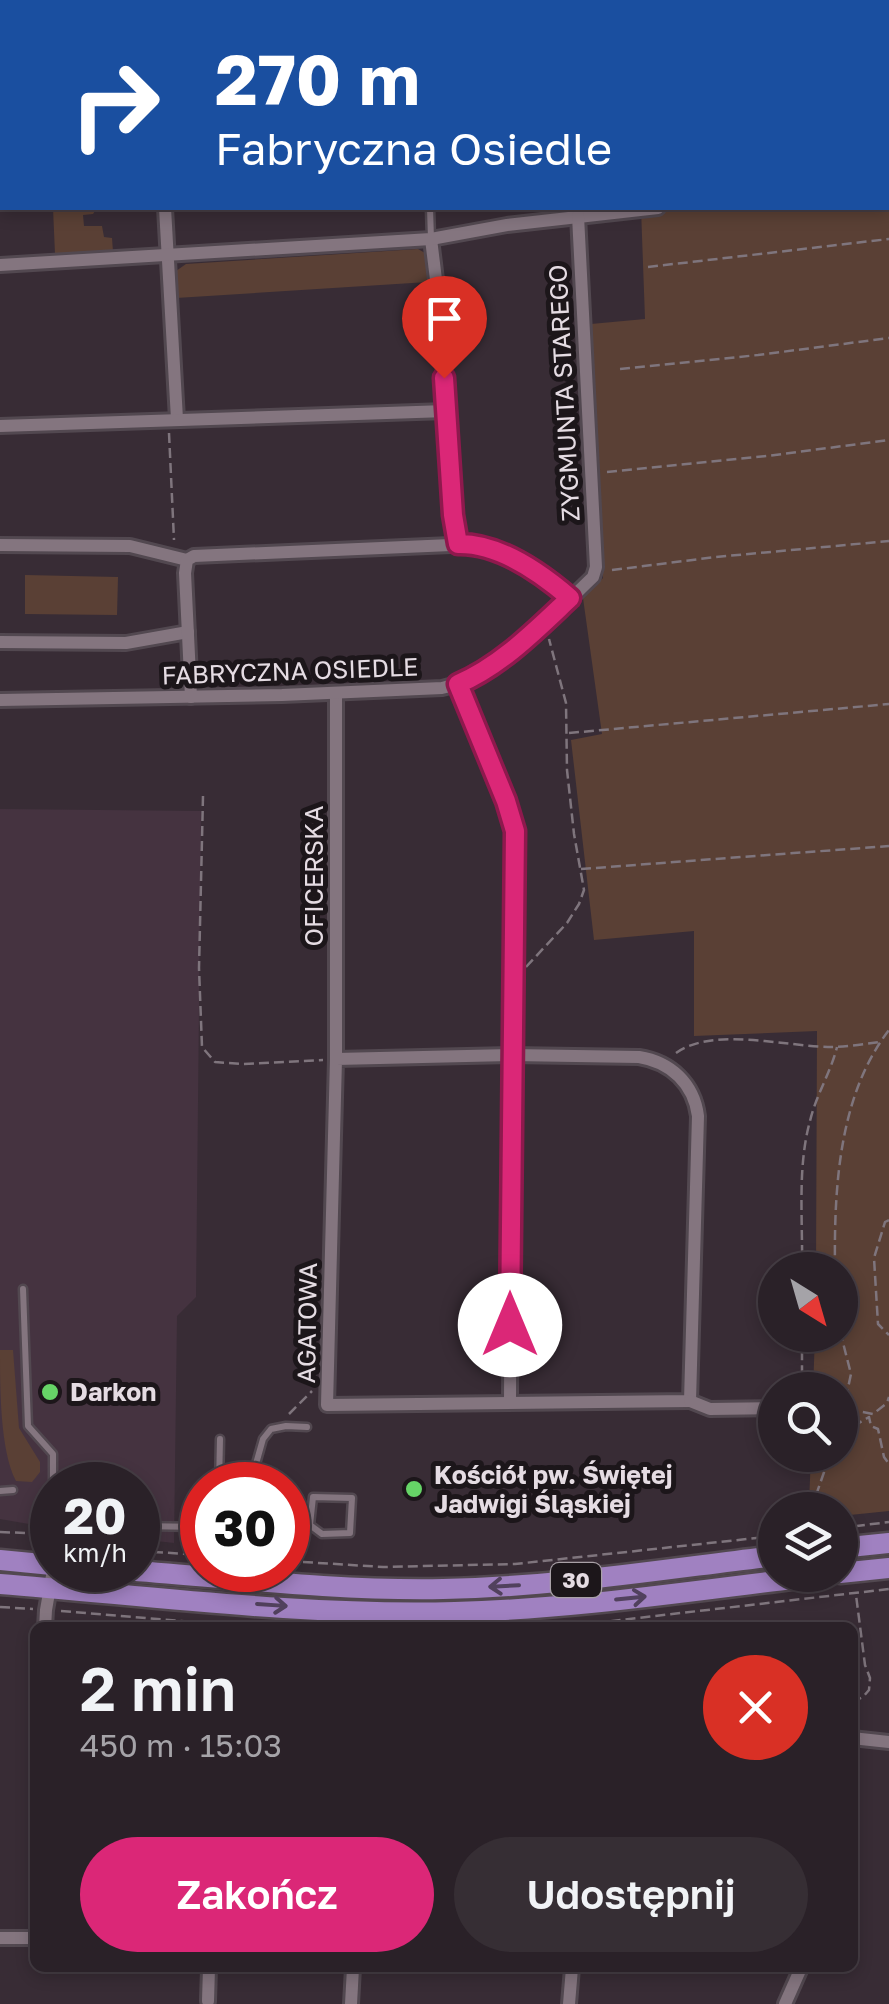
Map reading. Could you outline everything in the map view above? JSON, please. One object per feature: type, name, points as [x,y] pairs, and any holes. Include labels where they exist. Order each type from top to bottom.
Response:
[{"type":"main road","points":[[858,1546],[889,1543]]},
{"type":"main road","name":"30","points":[[160,1573],[318,1585],[439,1589],[529,1585],[758,1558]]},
{"type":"main road","name":"30","points":[[0,1560],[30,1568]]},
{"type":"main road","points":[[858,1571],[889,1568]]},
{"type":"main road","name":"30","points":[[0,1584],[30,1578]]},
{"type":"main road","name":"30","points":[[160,1588],[331,1610],[452,1612],[534,1608],[758,1583]]},
{"type":"street","points":[[164,210],[177,419]]},
{"type":"street","points":[[0,266],[431,239],[638,210]]},
{"type":"street","name":"ZYGMUNTA STAREGO","points":[[578,216],[596,570]]},
{"type":"street","points":[[431,239],[458,544]]},
{"type":"street","points":[[0,426],[446,410]]},
{"type":"street","points":[[0,545],[120,545],[181,558],[478,544],[536,573],[570,598]]},
{"type":"street","points":[[181,558],[192,698]]},
{"type":"street","name":"FABRYCZNA OSIEDLE","points":[[0,700],[336,693],[431,689],[458,684],[492,664],[542,624],[596,570]]},
{"type":"street","points":[[0,642],[126,643],[188,632]]},
{"type":"street","points":[[458,684],[515,831],[510,1402]]},
{"type":"street","name":"OFICERSKA","points":[[336,693],[336,1059]]},
{"type":"street","points":[[336,1059],[639,1057],[670,1069],[692,1093],[698,1116],[690,1401]]},
{"type":"street","name":"AGATOWA","points":[[336,1059],[328,1405],[690,1401],[710,1409],[758,1408]]},
{"type":"street","points":[[46,1622],[49,1592]]},
{"type":"street","points":[[858,1739],[889,1742]]},
{"type":"street","points":[[0,1938],[30,1938]]},
{"type":"street","points":[[208,1972],[208,2001]]},
{"type":"street","points":[[351,2004],[353,1972]]},
{"type":"street","points":[[569,2004],[572,1972]]},
{"type":"street","points":[[784,2004],[799,1972]]},
{"type":"lane","points":[[430,210],[431,239]]},
{"type":"lane","points":[[23,1289],[28,1426],[52,1454],[52,1462]]},
{"type":"lane","points":[[257,1462],[271,1429],[307,1427]]},
{"type":"lane","points":[[220,1439],[220,1462]]},
{"type":"lane","points":[[0,1492],[13,1490]]},
{"type":"lane","points":[[313,1497],[352,1498],[350,1533],[322,1534],[310,1525],[313,1497]]},
{"type":"path","points":[[648,268],[889,239]]},
{"type":"path","points":[[620,368],[889,338]]},
{"type":"path","points":[[177,419],[169,430],[181,558]]},
{"type":"path","points":[[591,474],[889,440]]},
{"type":"path","points":[[596,570],[889,541]]},
{"type":"path","points":[[512,970],[524,969],[567,923],[584,890],[567,770],[564,691],[542,624]]},
{"type":"path","points":[[567,733],[889,704]]},
{"type":"path","points":[[202,796],[202,1047],[215,1062],[336,1059]]},
{"type":"path","points":[[580,870],[889,846]]},
{"type":"path","points":[[835,1252],[834,1204],[847,1123],[858,1090],[889,1030]]},
{"type":"path","points":[[670,1069],[678,1052],[692,1043],[714,1040],[837,1047],[880,1042]]},
{"type":"path","points":[[802,1252],[804,1146],[810,1117],[837,1047]]},
{"type":"path","points":[[889,1220],[874,1258],[878,1324],[889,1335]]},
{"type":"path","points":[[283,1427],[286,1417],[328,1377]]},
{"type":"path","points":[[858,1421],[871,1416],[889,1398]]},
{"type":"path","points":[[858,1411],[871,1416]]},
{"type":"path","points":[[871,1416],[871,1426],[878,1428],[889,1464]]},
{"type":"path","points":[[858,1526],[889,1522]]},
{"type":"path","points":[[0,1532],[30,1533]]},
{"type":"path","points":[[310,1562],[383,1566],[515,1564],[758,1538]]},
{"type":"path","points":[[603,1622],[889,1590]]},
{"type":"path","points":[[856,1593],[870,1678],[869,1690],[858,1700]]},
{"type":"path","points":[[0,1606],[191,1622]]},
{"type":"shaded area","points":[[53,210],[96,210],[83,215],[84,226],[102,226],[104,237],[112,238],[113,252],[55,254]]},
{"type":"shaded area","points":[[641,210],[889,210],[889,1511],[858,1514],[858,1492],[809,1492],[810,1472],[858,1472],[858,1372],[814,1372],[814,1352],[858,1352],[858,1252],[816,1252],[817,1031],[694,1036],[694,931],[594,940],[571,740],[602,734],[583,598],[603,578],[591,324],[645,319]]},
{"type":"shaded area","points":[[418,249],[425,253],[428,282],[176,298],[176,271],[186,264]]},
{"type":"shaded area","points":[[25,575],[118,577],[117,615],[25,614]]},
{"type":"shaded area","points":[[0,809],[201,811],[196,1297],[177,1316],[174,1543],[160,1541],[160,1462],[30,1462],[30,1524],[0,1519]]},
{"type":"shaded area","points":[[0,1350],[13,1350],[19,1428],[40,1462],[30,1462],[30,1482],[16,1481],[2,1418]]},
{"type":"place","name":"Darkon","points":[[50,1392]]},
{"type":"place","name":"Kościół pw. Świętej Jadwigi Śląskiej","points":[[414,1489]]},
{"type":"route","points":[[444,378],[458,544],[490,548],[536,573],[570,598],[511,650],[458,684],[515,831],[510,1325]]}]
